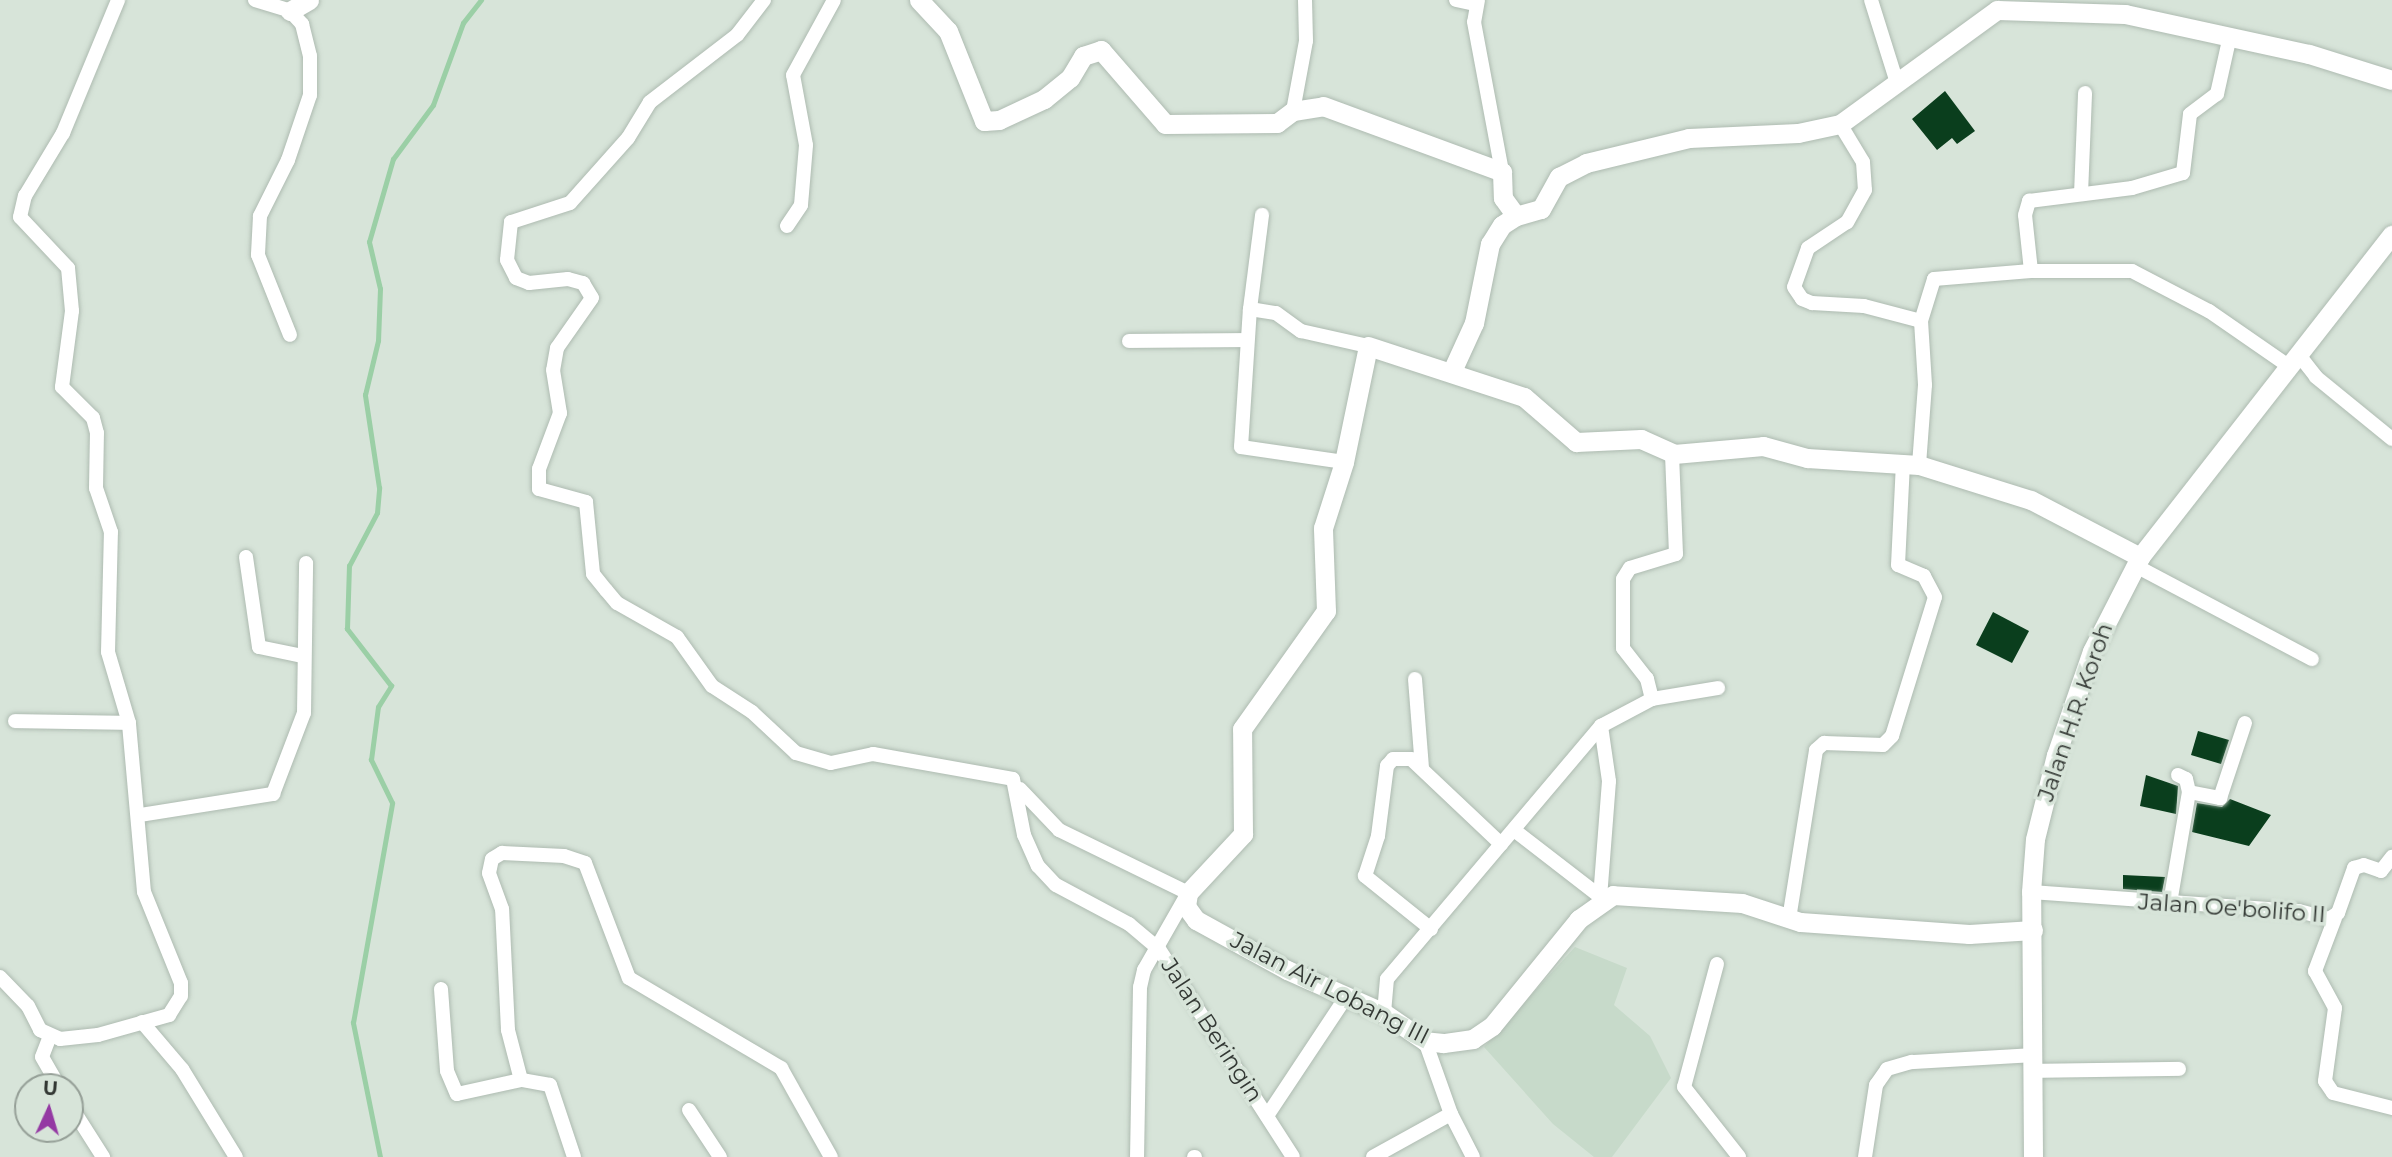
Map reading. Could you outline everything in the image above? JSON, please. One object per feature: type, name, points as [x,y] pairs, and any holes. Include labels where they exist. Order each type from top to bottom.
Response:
[{"type":"street","points":[[50,1036],[98,1035],[169,1015],[181,983],[144,892],[140,815],[129,723],[108,652],[111,533],[96,488],[97,433],[93,418],[62,387],[72,311],[68,268],[20,217],[25,197],[63,133],[118,0]]},
{"type":"street","points":[[255,0],[290,11],[308,41],[310,95],[288,160],[260,216],[258,255],[290,335]]},
{"type":"street","points":[[290,11],[309,0]]},
{"type":"street","points":[[764,0],[728,43],[650,102],[628,138],[570,203],[511,222],[507,260],[516,278],[529,283],[568,279],[583,283],[592,298],[557,348],[553,370],[560,413],[539,469],[539,489],[586,502],[593,574],[606,590],[677,637],[712,686],[752,712],[796,753],[831,763],[873,754],[896,762],[1008,777],[1059,830],[1188,893]]},
{"type":"street","points":[[787,226],[804,191],[807,133],[793,75],[834,0]]},
{"type":"street","points":[[919,0],[948,31],[984,121],[999,120],[1045,99],[1070,78],[1083,56],[1101,50],[1165,124],[1277,123],[1293,111],[1323,106],[1502,172]]},
{"type":"street","points":[[1293,111],[1306,41],[1305,0]]},
{"type":"street","points":[[1456,0],[1476,2],[1502,172],[1503,198],[1516,216]]},
{"type":"street","points":[[1871,0],[1897,83]]},
{"type":"street","points":[[1452,371],[1474,323],[1490,244],[1502,225],[1516,216],[1541,209],[1559,177],[1586,163],[1689,138],[1798,133],[1840,124],[1987,14],[2044,4],[2124,14],[2230,36],[2392,80]]},
{"type":"street","points":[[2031,271],[2025,215],[2029,201],[2081,194],[2183,173],[2188,120],[2192,110],[2217,94],[2230,36]]},
{"type":"street","points":[[2081,194],[2085,93]]},
{"type":"street","points":[[1840,124],[1867,171],[1865,190],[1847,222],[1808,248],[1795,279],[1796,294],[1812,303],[1864,306],[1921,321]]},
{"type":"street","points":[[1262,215],[1247,340],[1241,447],[1344,462]]},
{"type":"street","name":"Jalan H.R. Koroh","points":[[2033,1157],[2031,892],[2042,803],[2092,651],[2138,561],[2295,361],[2388,248]]},
{"type":"street","points":[[1788,919],[1816,750],[1824,743],[1883,745],[1892,736],[1935,597],[1924,576],[1898,565],[1911,463],[1925,385],[1921,321],[1934,279],[2031,271],[2132,271],[2209,311],[2295,361],[2392,439]]},
{"type":"street","points":[[1250,309],[1276,313],[1301,331],[1368,346],[1452,371],[1539,405],[1576,442],[1641,439],[1671,453],[1763,446],[1807,458],[1911,463],[2031,500],[2312,659]]},
{"type":"street","points":[[1129,341],[1247,340]]},
{"type":"street","points":[[1137,1157],[1140,987],[1144,970],[1159,949],[1188,893],[1241,842],[1242,729],[1316,632],[1328,593],[1323,528],[1344,462],[1368,346]]},
{"type":"street","points":[[1652,699],[1647,679],[1623,648],[1623,579],[1630,568],[1676,554],[1671,453]]},
{"type":"street","points":[[246,557],[259,647],[303,656]]},
{"type":"street","points":[[140,815],[273,794],[300,735],[306,563]]},
{"type":"street","points":[[1415,680],[1422,768]]},
{"type":"street","points":[[1384,1013],[1387,979],[1601,726],[1652,699],[1718,688]]},
{"type":"street","points":[[15,721],[129,723]]},
{"type":"street","points":[[2189,792],[2220,798],[2245,723]]},
{"type":"street","points":[[1601,726],[1609,780],[1601,898]]},
{"type":"street","points":[[1431,929],[1368,881],[1364,871],[1378,836],[1387,766],[1402,757],[1422,768],[1501,844]]},
{"type":"street","points":[[2170,903],[2189,792],[2186,779],[2178,775]]},
{"type":"street","name":"Jalan Beringin","points":[[1018,787],[1024,835],[1045,876],[1129,924],[1159,949],[1293,1157]]},
{"type":"street","points":[[1514,830],[1601,898]]},
{"type":"street","points":[[521,1080],[506,1015],[502,909],[489,866],[502,853],[572,857],[585,863],[599,891],[629,978],[781,1068],[831,1157]]},
{"type":"street","name":"Jalan Oe'bolifo II","points":[[2031,892],[2335,918],[2354,869],[2364,865],[2386,875],[2392,857]]},
{"type":"street","name":"Jalan Air Lobang III","points":[[1188,893],[1186,906],[1196,920],[1344,1000],[1384,1013],[1426,1041],[1457,1042],[1492,1026],[1601,898]]},
{"type":"street","points":[[1601,898],[1623,893],[1686,895],[1742,903],[1788,919],[1969,934],[2033,929]]},
{"type":"street","points":[[2335,918],[2315,971],[2335,1009],[2325,1082],[2333,1093],[2354,1101],[2392,1108]]},
{"type":"street","points":[[1717,964],[1684,1087],[1738,1157]]},
{"type":"street","points":[[0,977],[50,1036]]},
{"type":"street","points":[[441,989],[447,1071],[457,1094],[521,1080],[550,1085],[574,1157]]},
{"type":"street","points":[[1267,1116],[1344,1000]]},
{"type":"street","points":[[142,1022],[182,1069],[236,1157]]},
{"type":"street","points":[[50,1036],[42,1058],[51,1073]]},
{"type":"street","points":[[1426,1041],[1451,1114],[1473,1157]]},
{"type":"street","points":[[1865,1157],[1876,1085],[1887,1069],[1912,1062],[2032,1063],[2179,1069]]},
{"type":"street","points":[[689,1110],[720,1157]]},
{"type":"street","points":[[1373,1157],[1451,1114]]},
{"type":"street","points":[[84,1127],[103,1157]]},
{"type":"shaded area","points":[[1575,947],[1627,968],[1614,1005],[1650,1036],[1671,1078],[1612,1157],[1594,1157],[1553,1124],[1484,1047]]},
{"type":"building","points":[[1945,91],[1975,131],[1957,144],[1952,138],[1937,150],[1912,119]]},
{"type":"building","points":[[1993,612],[2029,631],[2012,663],[1976,645]]},
{"type":"building","points":[[2198,731],[2229,740],[2221,764],[2191,755]]},
{"type":"building","points":[[2146,775],[2178,786],[2176,814],[2140,806]]},
{"type":"building","points":[[2230,799],[2271,815],[2249,846],[2192,832],[2197,803],[2222,807]]},
{"type":"building","points":[[2123,875],[2165,877],[2162,892],[2123,889]]},
{"type":"waterway","points":[[380,1157],[353,1023],[392,803],[371,760],[378,707],[391,686],[347,629],[349,566],[377,513],[379,488],[365,395],[378,341],[380,289],[369,242],[393,159],[433,105],[463,23],[481,0]]}]
